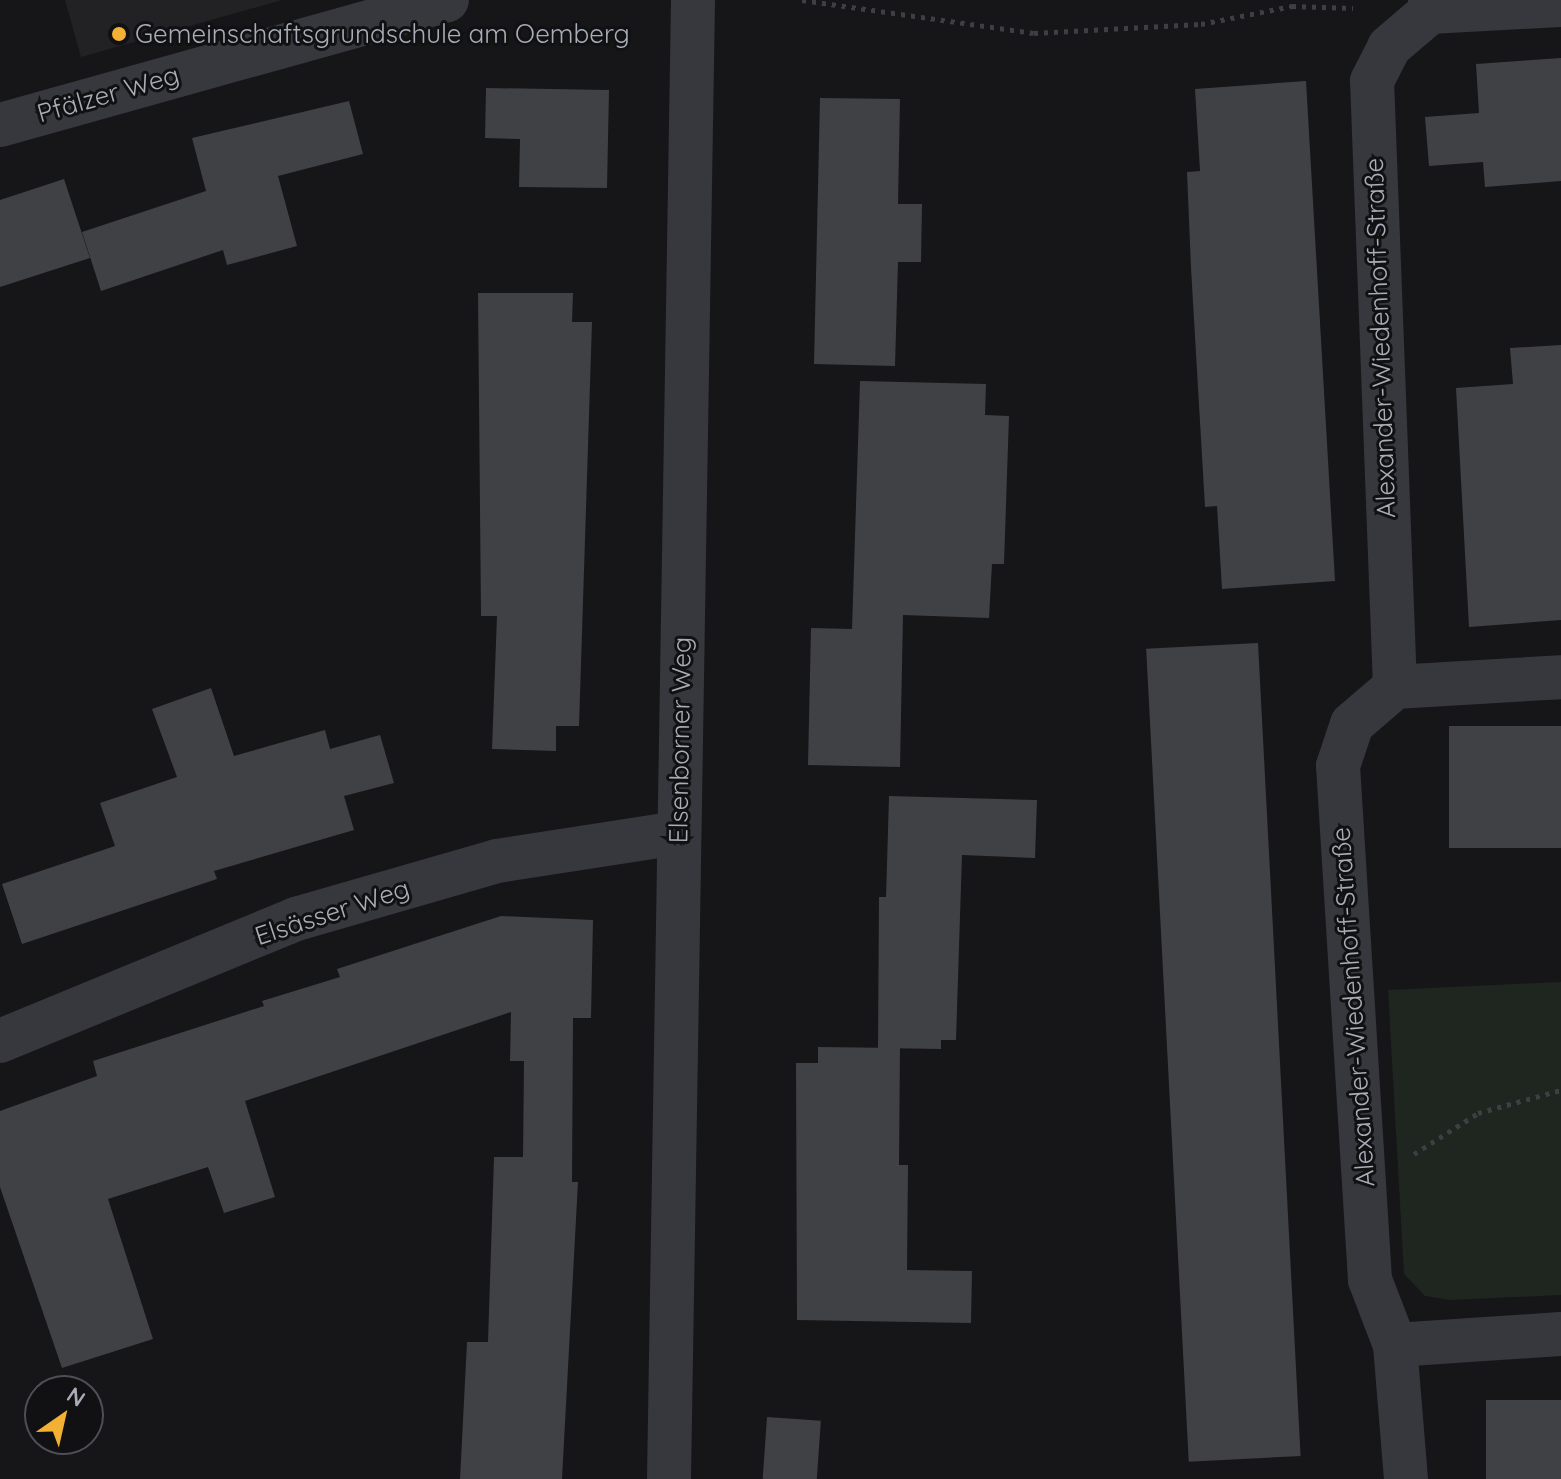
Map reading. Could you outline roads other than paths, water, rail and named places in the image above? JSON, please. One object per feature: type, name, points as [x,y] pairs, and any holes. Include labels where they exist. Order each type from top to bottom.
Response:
[{"type":"street","name":"Pfälzer Weg","points":[[0,125],[447,0]]},
{"type":"street","name":"Elsenborner Weg","points":[[669,1479],[693,0]]},
{"type":"street","points":[[1430,6],[1561,5]]},
{"type":"street","name":"Alexander-Wiedenhoff-Straße","points":[[1406,1479],[1395,1345],[1370,1280],[1338,766],[1352,724],[1395,687],[1372,81],[1389,47],[1430,6]]},
{"type":"street","points":[[1395,687],[1561,677]]},
{"type":"street","name":"Elsässer Weg","points":[[0,1041],[296,919],[497,861],[678,833]]},
{"type":"street","points":[[1395,1345],[1561,1334]]},
{"type":"place","name":"Gemeinschaftsgrundschule am Oemberg","points":[[119,34]]}]
